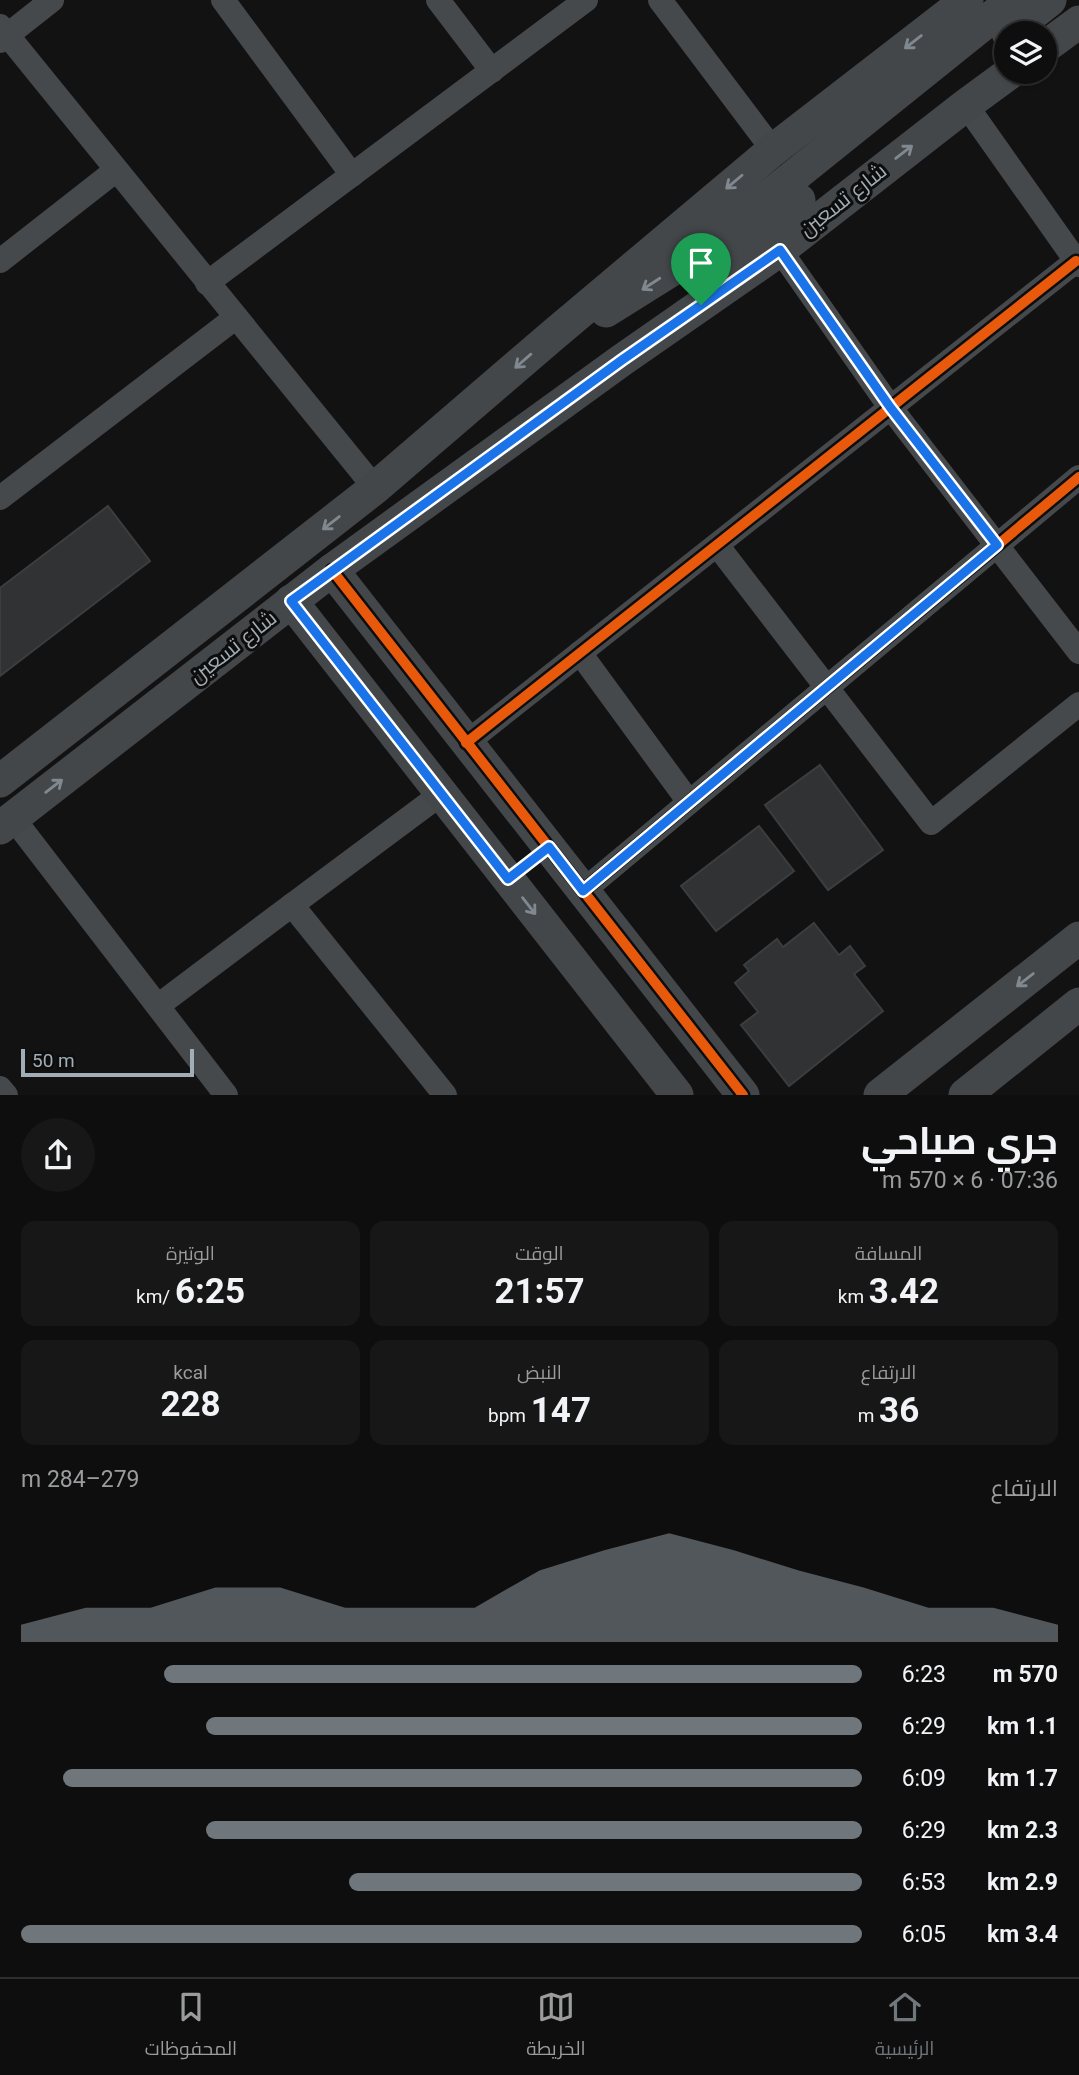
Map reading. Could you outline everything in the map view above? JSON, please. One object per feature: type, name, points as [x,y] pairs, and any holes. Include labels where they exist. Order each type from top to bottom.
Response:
[{"type":"main road","name":"شارع تسعين","points":[[0,780],[375,488],[772,150],[967,0]]},
{"type":"main road","points":[[551,336],[599,315],[696,254],[1013,0]]},
{"type":"main road","points":[[1023,21],[1050,0]]},
{"type":"main road","points":[[1057,38],[1079,22]]},
{"type":"main road","points":[[622,360],[789,208],[994,44]]},
{"type":"main road","name":"شارع تسعين","points":[[6,823],[332,570],[622,360],[780,250],[994,84]]},
{"type":"main road","points":[[332,570],[743,1095]]},
{"type":"main road","points":[[291,601],[677,1095]]},
{"type":"main road","points":[[320,639],[325,620],[332,613],[350,606],[360,608]]},
{"type":"main road","points":[[508,879],[549,847]]},
{"type":"main road","points":[[880,1095],[1079,938]]},
{"type":"main road","points":[[965,1095],[1079,1004]]},
{"type":"street","points":[[52,0],[2,34],[375,488]]},
{"type":"street","points":[[223,0],[352,175]]},
{"type":"street","points":[[438,0],[492,71]]},
{"type":"street","points":[[207,283],[586,0]]},
{"type":"street","points":[[660,0],[772,150]]},
{"type":"street","points":[[466,743],[890,407],[1077,263],[965,105]]},
{"type":"street","points":[[0,261],[115,171]]},
{"type":"street","points":[[780,250],[890,407],[1079,652]]},
{"type":"street","points":[[0,498],[235,318]]},
{"type":"street","points":[[583,891],[1079,477]]},
{"type":"street","points":[[717,545],[932,823],[1079,704]]},
{"type":"street","points":[[580,653],[689,802]]},
{"type":"street","points":[[159,1005],[441,794]]},
{"type":"street","points":[[6,823],[159,1005],[226,1095]]},
{"type":"street","points":[[292,905],[445,1095]]},
{"type":"street","points":[[0,1088],[6,1095]]},
{"type":"building","points":[[108,506],[150,561],[0,676],[0,588]]},
{"type":"building","points":[[820,765],[883,850],[828,890],[765,805]]},
{"type":"building","points":[[759,826],[794,871],[716,931],[681,886]]},
{"type":"building","points":[[814,923],[839,955],[850,946],[865,966],[854,974],[883,1011],[789,1086],[741,1025],[758,1012],[735,983],[749,971],[744,965],[777,939],[783,947]]},
{"type":"cycle path","points":[[466,743],[1076,261]]},
{"type":"cycle path","points":[[583,891],[1079,477]]},
{"type":"cycle path","points":[[332,570],[743,1095]]},
{"type":"route","points":[[780,250],[890,407],[997,545],[583,891],[549,847],[508,879],[291,601],[701,305],[780,250]]}]
